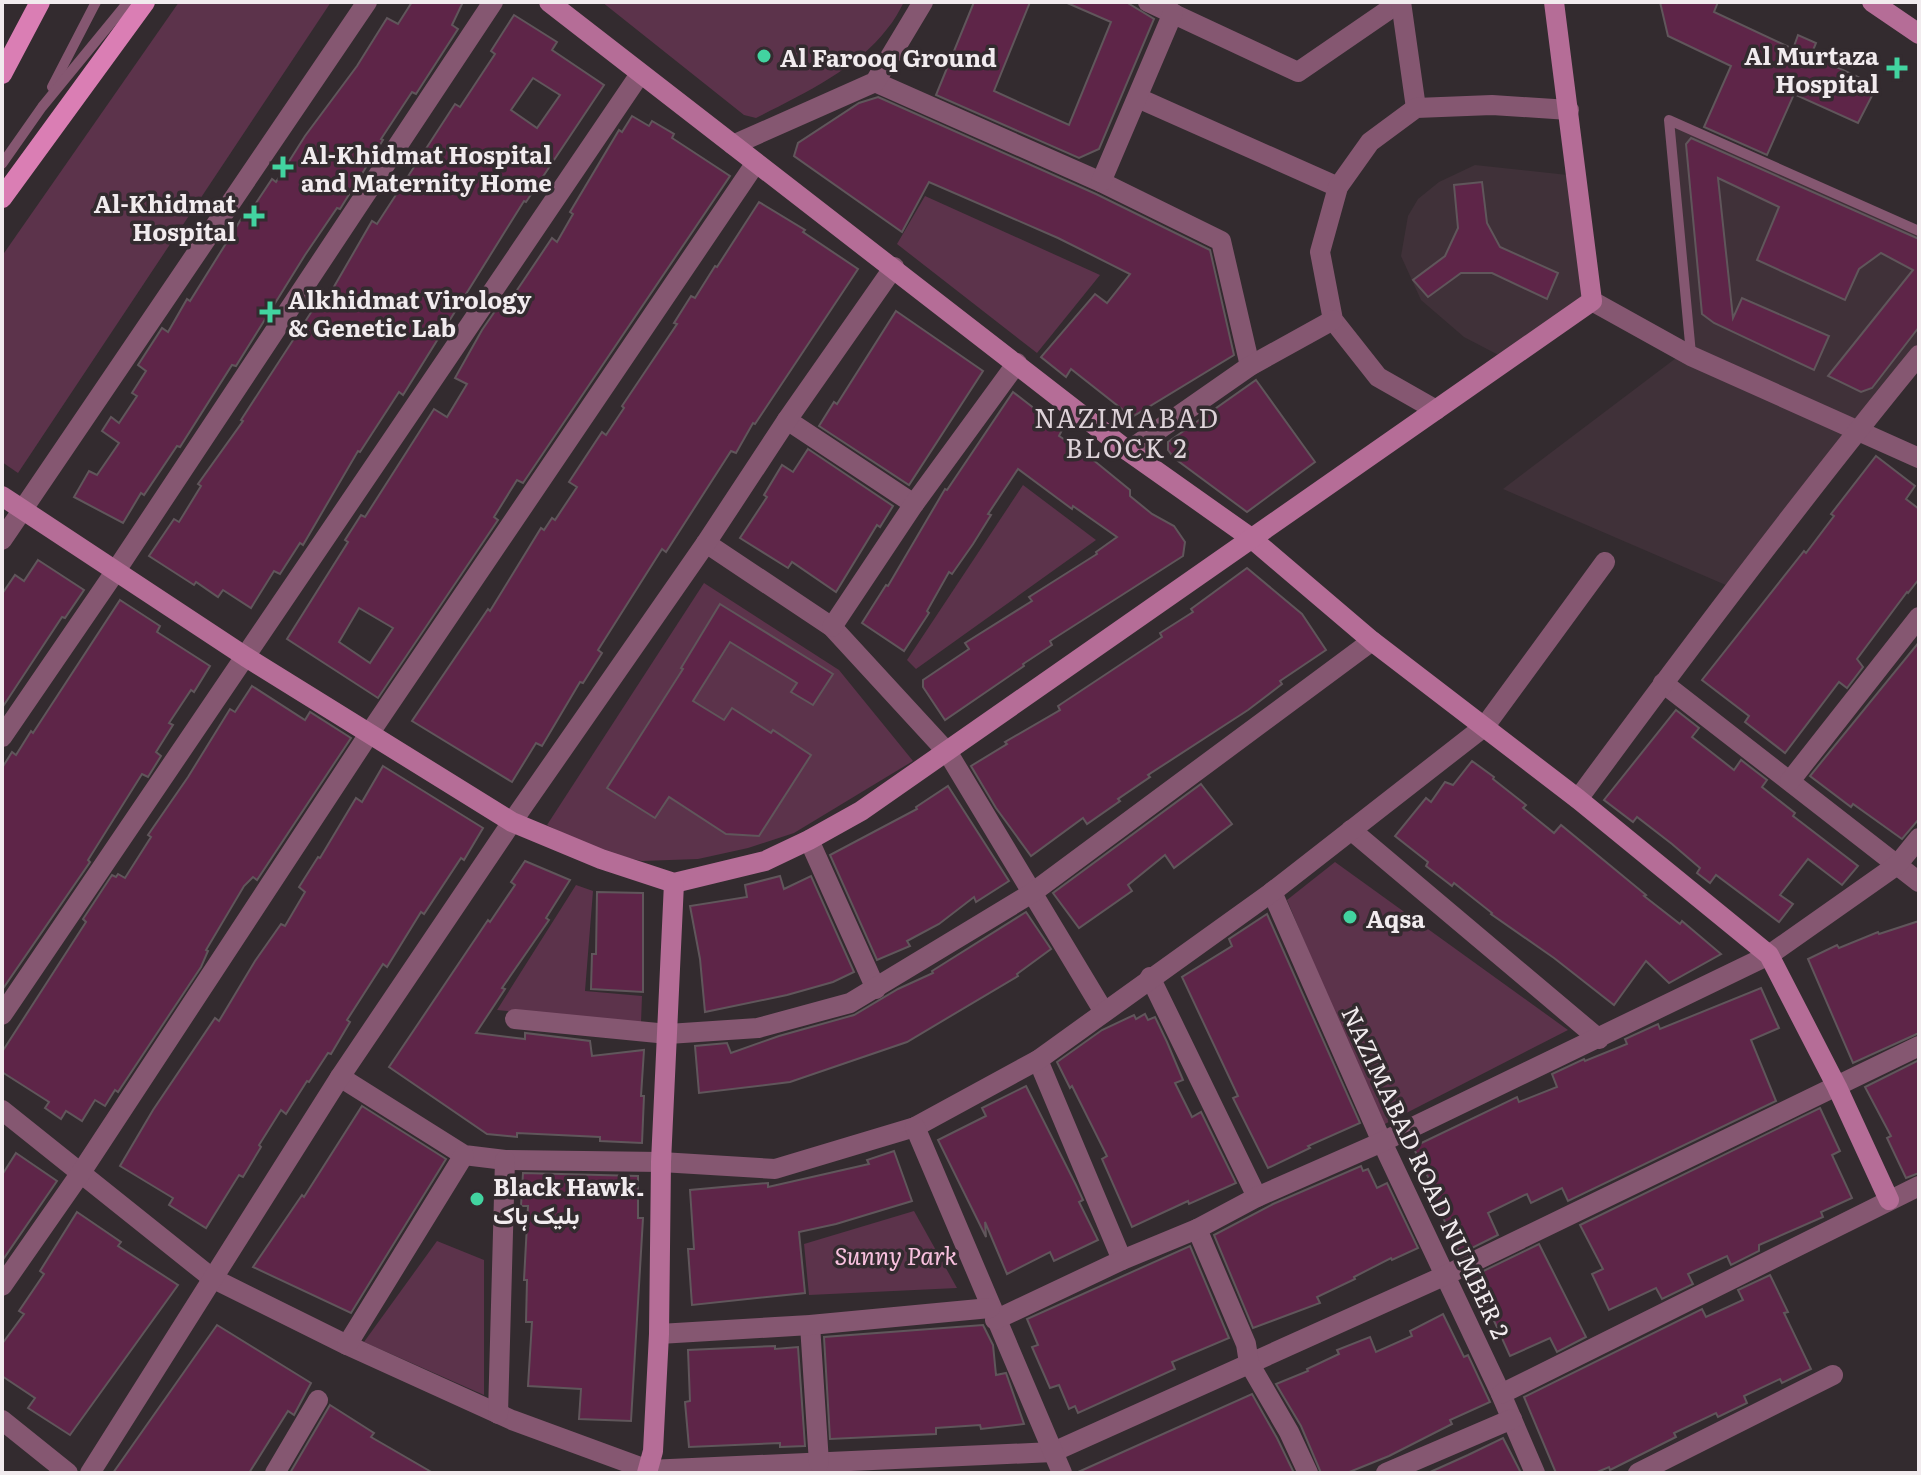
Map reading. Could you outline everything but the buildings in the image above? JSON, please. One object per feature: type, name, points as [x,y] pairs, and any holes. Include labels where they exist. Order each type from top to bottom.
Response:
[{"type":"main road","points":[[2,74],[40,2]]},
{"type":"main road","points":[[2,198],[145,2]]},
{"type":"street","points":[[2,540],[367,2]]},
{"type":"street","points":[[2,737],[493,2]]},
{"type":"street","points":[[549,2],[1128,451],[1251,538],[1372,641],[1578,799],[1769,955],[1837,1087],[1889,1200]]},
{"type":"street","points":[[733,145],[875,82],[923,2]]},
{"type":"street","points":[[1148,2],[1298,72],[1400,2],[1416,108]]},
{"type":"street","points":[[1554,2],[1592,301]]},
{"type":"street","points":[[1872,2],[1919,34]]},
{"type":"street","points":[[1101,182],[1173,13]]},
{"type":"street","points":[[2,1015],[640,74]]},
{"type":"street","points":[[875,82],[1101,182],[1221,241],[1250,366]]},
{"type":"street","points":[[1138,98],[1338,187]]},
{"type":"street","points":[[1436,410],[1378,377],[1333,320],[1320,252],[1338,187],[1370,142],[1416,108],[1492,105],[1569,110]]},
{"type":"street","points":[[2,1286],[80,1174],[369,734],[755,164]]},
{"type":"street","points":[[90,1473],[340,1077],[894,267]]},
{"type":"street","points":[[2,496],[246,657],[512,822],[601,859],[674,883],[765,861],[861,811],[1592,301]]},
{"type":"street","points":[[1592,301],[1691,356],[1919,458]]},
{"type":"street","points":[[1128,451],[1250,366],[1333,320]]},
{"type":"street","points":[[1578,799],[1857,430],[1919,355]]},
{"type":"street","points":[[832,627],[914,504],[1017,363]]},
{"type":"street","points":[[787,420],[914,504]]},
{"type":"street","points":[[706,543],[832,627],[948,753],[1104,1012]]},
{"type":"street","points":[[340,1077],[464,1155],[505,1160],[661,1162],[775,1169],[915,1127],[1038,1060],[1272,892],[1485,726],[1605,562]]},
{"type":"street","points":[[1790,781],[1919,617]]},
{"type":"street","points":[[515,1019],[668,1034],[758,1028],[850,1003],[1032,893],[1372,641]]},
{"type":"street","points":[[1663,683],[1919,882]]},
{"type":"street","points":[[1351,830],[1599,1039]]},
{"type":"street","points":[[659,1334],[993,1314],[1197,1229],[1257,1197],[1382,1142],[1769,955],[1897,865],[1919,838]]},
{"type":"street","points":[[809,840],[876,989]]},
{"type":"street","points":[[647,1472],[653,1451],[659,1334],[661,1162],[674,883]]},
{"type":"street","name":"NAZIMABAD ROAD NUMBER 2","points":[[1272,892],[1382,1142],[1535,1473]]},
{"type":"street","points":[[1150,977],[1257,1197]]},
{"type":"street","points":[[2,1110],[212,1278],[347,1345],[498,1414],[647,1472],[819,1463],[867,1466],[1053,1452],[1444,1276],[1919,1046]]},
{"type":"street","points":[[1038,1060],[1122,1260]]},
{"type":"street","points":[[915,1127],[1062,1473]]},
{"type":"street","points":[[347,1345],[464,1155]]},
{"type":"street","points":[[498,1414],[505,1160]]},
{"type":"street","points":[[1501,1394],[1919,1186]]},
{"type":"street","points":[[1197,1229],[1246,1344],[1249,1363],[1289,1432],[1308,1473]]},
{"type":"street","points":[[810,1325],[819,1463]]},
{"type":"street","points":[[1638,1473],[1833,1375]]},
{"type":"street","points":[[275,1473],[318,1400]]},
{"type":"street","points":[[1386,1473],[1512,1419]]},
{"type":"street","points":[[2,1420],[68,1473]]},
{"type":"lane","points":[[42,107],[96,2]]},
{"type":"lane","points":[[2,164],[42,107],[128,2]]},
{"type":"lane","points":[[1691,356],[1669,120],[1919,231]]},
{"type":"shaded area","points":[[1669,120],[1919,231],[1919,355],[1735,589],[1503,489],[1684,352],[1690,355]]},
{"type":"shaded area","points":[[1475,165],[1577,176],[1592,301],[1508,360],[1464,337],[1421,300],[1401,256],[1408,216],[1418,199],[1439,182]]},
{"type":"green space","points":[[179,2],[331,2],[18,473],[2,462],[2,256]]},
{"type":"green space","name":"Al Farooq Ground","points":[[602,2],[904,2],[890,26],[860,57],[826,80],[756,118],[744,115]]},
{"type":"green space","points":[[925,196],[1100,275],[1037,353],[897,244]]},
{"type":"green space","points":[[1023,485],[1096,540],[916,669],[907,660]]},
{"type":"green space","points":[[704,583],[839,670],[913,761],[794,833],[748,848],[698,859],[642,861],[594,850],[547,825]]},
{"type":"green space","points":[[1335,862],[1568,1030],[1381,1126],[1287,900]]},
{"type":"green space","points":[[576,885],[593,891],[585,991],[642,996],[641,1023],[497,1010]]},
{"type":"green space","name":"Sunny Park","points":[[914,1211],[957,1288],[809,1295],[804,1244]]},
{"type":"green space","points":[[437,1241],[484,1260],[484,1395],[364,1342]]},
{"type":"place","name":"Al Farooq Ground","points":[[764,56]]},
{"type":"place","name":"Al Murtaza Hospital","points":[[1897,68]]},
{"type":"place","name":"Al-Khidmat Hospital and Maternity Home","points":[[283,167]]},
{"type":"place","name":"Al-Khidmat Hospital","points":[[254,216]]},
{"type":"place","name":"Alkhidmat Virology & Genetic Lab","points":[[270,312]]},
{"type":"place","name":"Aqsa","points":[[1350,917]]},
{"type":"place","name":"Black Hawk۔ بلیک ہاک","points":[[477,1199]]},
{"type":"district","name":"NAZIMABAD BLOCK 2","points":[[1127,431]]}]
